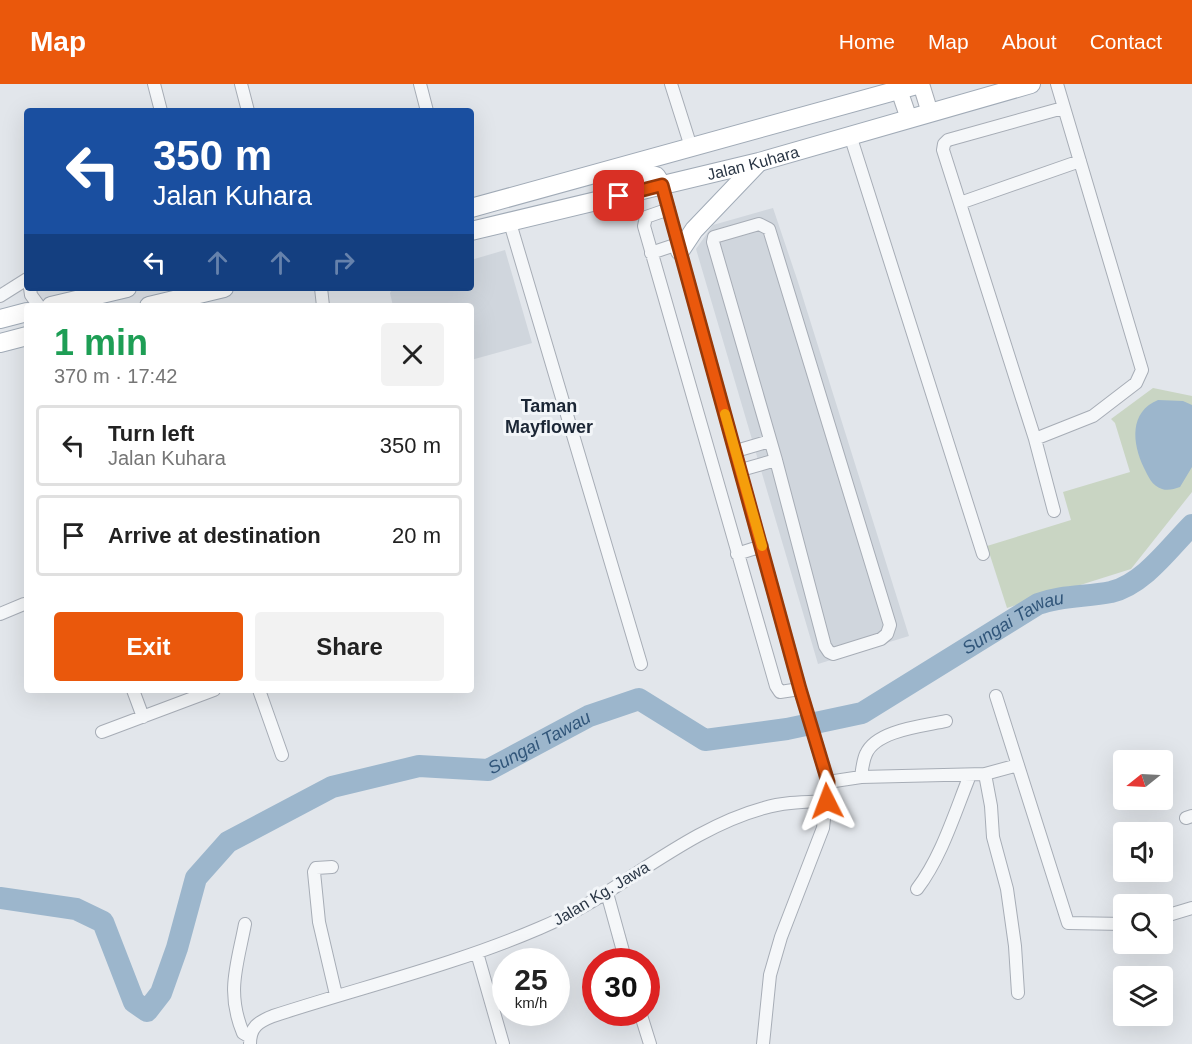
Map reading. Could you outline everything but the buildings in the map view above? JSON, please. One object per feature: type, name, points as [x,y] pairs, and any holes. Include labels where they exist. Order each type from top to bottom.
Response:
[{"type":"main road","points":[[838,107],[866,84]]},
{"type":"main road","name":"Jalan Kuhara","points":[[474,207],[838,107],[898,87],[920,84]]},
{"type":"main road","points":[[920,84],[930,113]]},
{"type":"main road","name":"Jalan Kuhara","points":[[474,230],[759,162],[1031,84]]},
{"type":"main road","points":[[898,87],[909,119]]},
{"type":"main road","points":[[679,248],[759,162]]},
{"type":"main road","points":[[591,176],[600,182],[611,182],[641,173],[656,176],[662,185]]},
{"type":"main road","points":[[64,303],[114,291]]},
{"type":"main road","points":[[162,303],[212,291]]},
{"type":"main road","points":[[0,319],[24,313]]},
{"type":"main road","points":[[0,343],[24,337]]},
{"type":"street","points":[[154,84],[160,108]]},
{"type":"street","points":[[241,84],[247,108]]},
{"type":"street","points":[[420,84],[426,108]]},
{"type":"street","points":[[671,84],[690,147]]},
{"type":"street","points":[[1035,439],[1093,417],[1136,383],[1142,370],[1057,84]]},
{"type":"street","points":[[1054,512],[1035,439],[943,150],[948,140],[1063,108]]},
{"type":"street","points":[[850,135],[983,554]]},
{"type":"street","points":[[960,203],[1080,162]]},
{"type":"street","points":[[662,185],[800,689],[828,782],[823,828],[780,937],[770,975],[763,1044]]},
{"type":"street","points":[[669,209],[646,217],[644,221],[651,253],[776,686],[780,692],[800,689]]},
{"type":"street","points":[[510,223],[641,664]]},
{"type":"street","points":[[759,224],[769,229],[890,625],[887,634],[881,639],[833,654],[825,646],[776,460],[713,242],[714,237],[721,234],[759,224]]},
{"type":"street","points":[[651,253],[679,248]]},
{"type":"street","points":[[0,296],[24,281]]},
{"type":"street","points":[[736,451],[770,441]]},
{"type":"street","points":[[741,470],[776,460]]},
{"type":"street","points":[[738,554],[762,546]]},
{"type":"street","points":[[0,614],[24,604]]},
{"type":"street","points":[[134,693],[143,717]]},
{"type":"street","points":[[102,732],[206,693]]},
{"type":"street","points":[[261,693],[282,755]]},
{"type":"street","points":[[996,696],[1068,923],[1113,924]]},
{"type":"street","points":[[861,777],[866,753],[874,743],[891,733],[946,722]]},
{"type":"street","points":[[828,782],[861,777],[985,774],[1018,765]]},
{"type":"street","points":[[985,774],[991,806],[993,837],[1007,890],[1015,946],[1018,993]]},
{"type":"street","points":[[917,889],[926,878],[970,775]]},
{"type":"street","name":"Jalan Kg. Jawa","points":[[250,1040],[252,1028],[260,1021],[336,995],[477,953],[549,925],[645,867],[737,817],[789,803],[827,801]]},
{"type":"street","points":[[332,867],[316,868],[314,872],[319,922],[336,995]]},
{"type":"street","points":[[607,892],[622,948]]},
{"type":"street","points":[[1173,914],[1192,908]]},
{"type":"street","points":[[245,924],[233,996],[243,1034],[250,1040]]},
{"type":"street","points":[[477,953],[503,1044]]},
{"type":"street","points":[[644,1026],[650,1044]]},
{"type":"shaded area","points":[[773,208],[909,636],[818,664],[696,249],[713,225]]},
{"type":"shaded area","points":[[505,250],[532,343],[474,359],[474,303],[392,303],[391,291],[474,291],[474,259]]},
{"type":"green space","points":[[1153,388],[1192,396],[1192,492],[1131,569],[1007,608],[987,546],[1071,520],[1063,492],[1130,472],[1115,423],[1111,419]]},
{"type":"water","points":[[1158,400],[1183,401],[1192,405],[1192,467],[1180,487],[1171,490],[1159,488],[1151,480],[1137,449],[1138,420],[1149,405]]},
{"type":"waterway","name":"Sungai Tawau","points":[[0,898],[76,909],[103,922],[134,1002],[147,1011],[161,993],[177,948],[196,878],[228,842],[332,787],[419,766],[488,770],[589,716],[639,699],[705,740],[787,729],[862,713],[1038,604],[1123,588],[1155,564],[1192,525]]},
{"type":"slow traffic","points":[[725,414],[762,546]]},
{"type":"district","name":"Taman Mayflower","points":[[549,416]]},
{"type":"route","points":[[619,196],[662,185],[800,689],[828,782],[827,801]]}]
